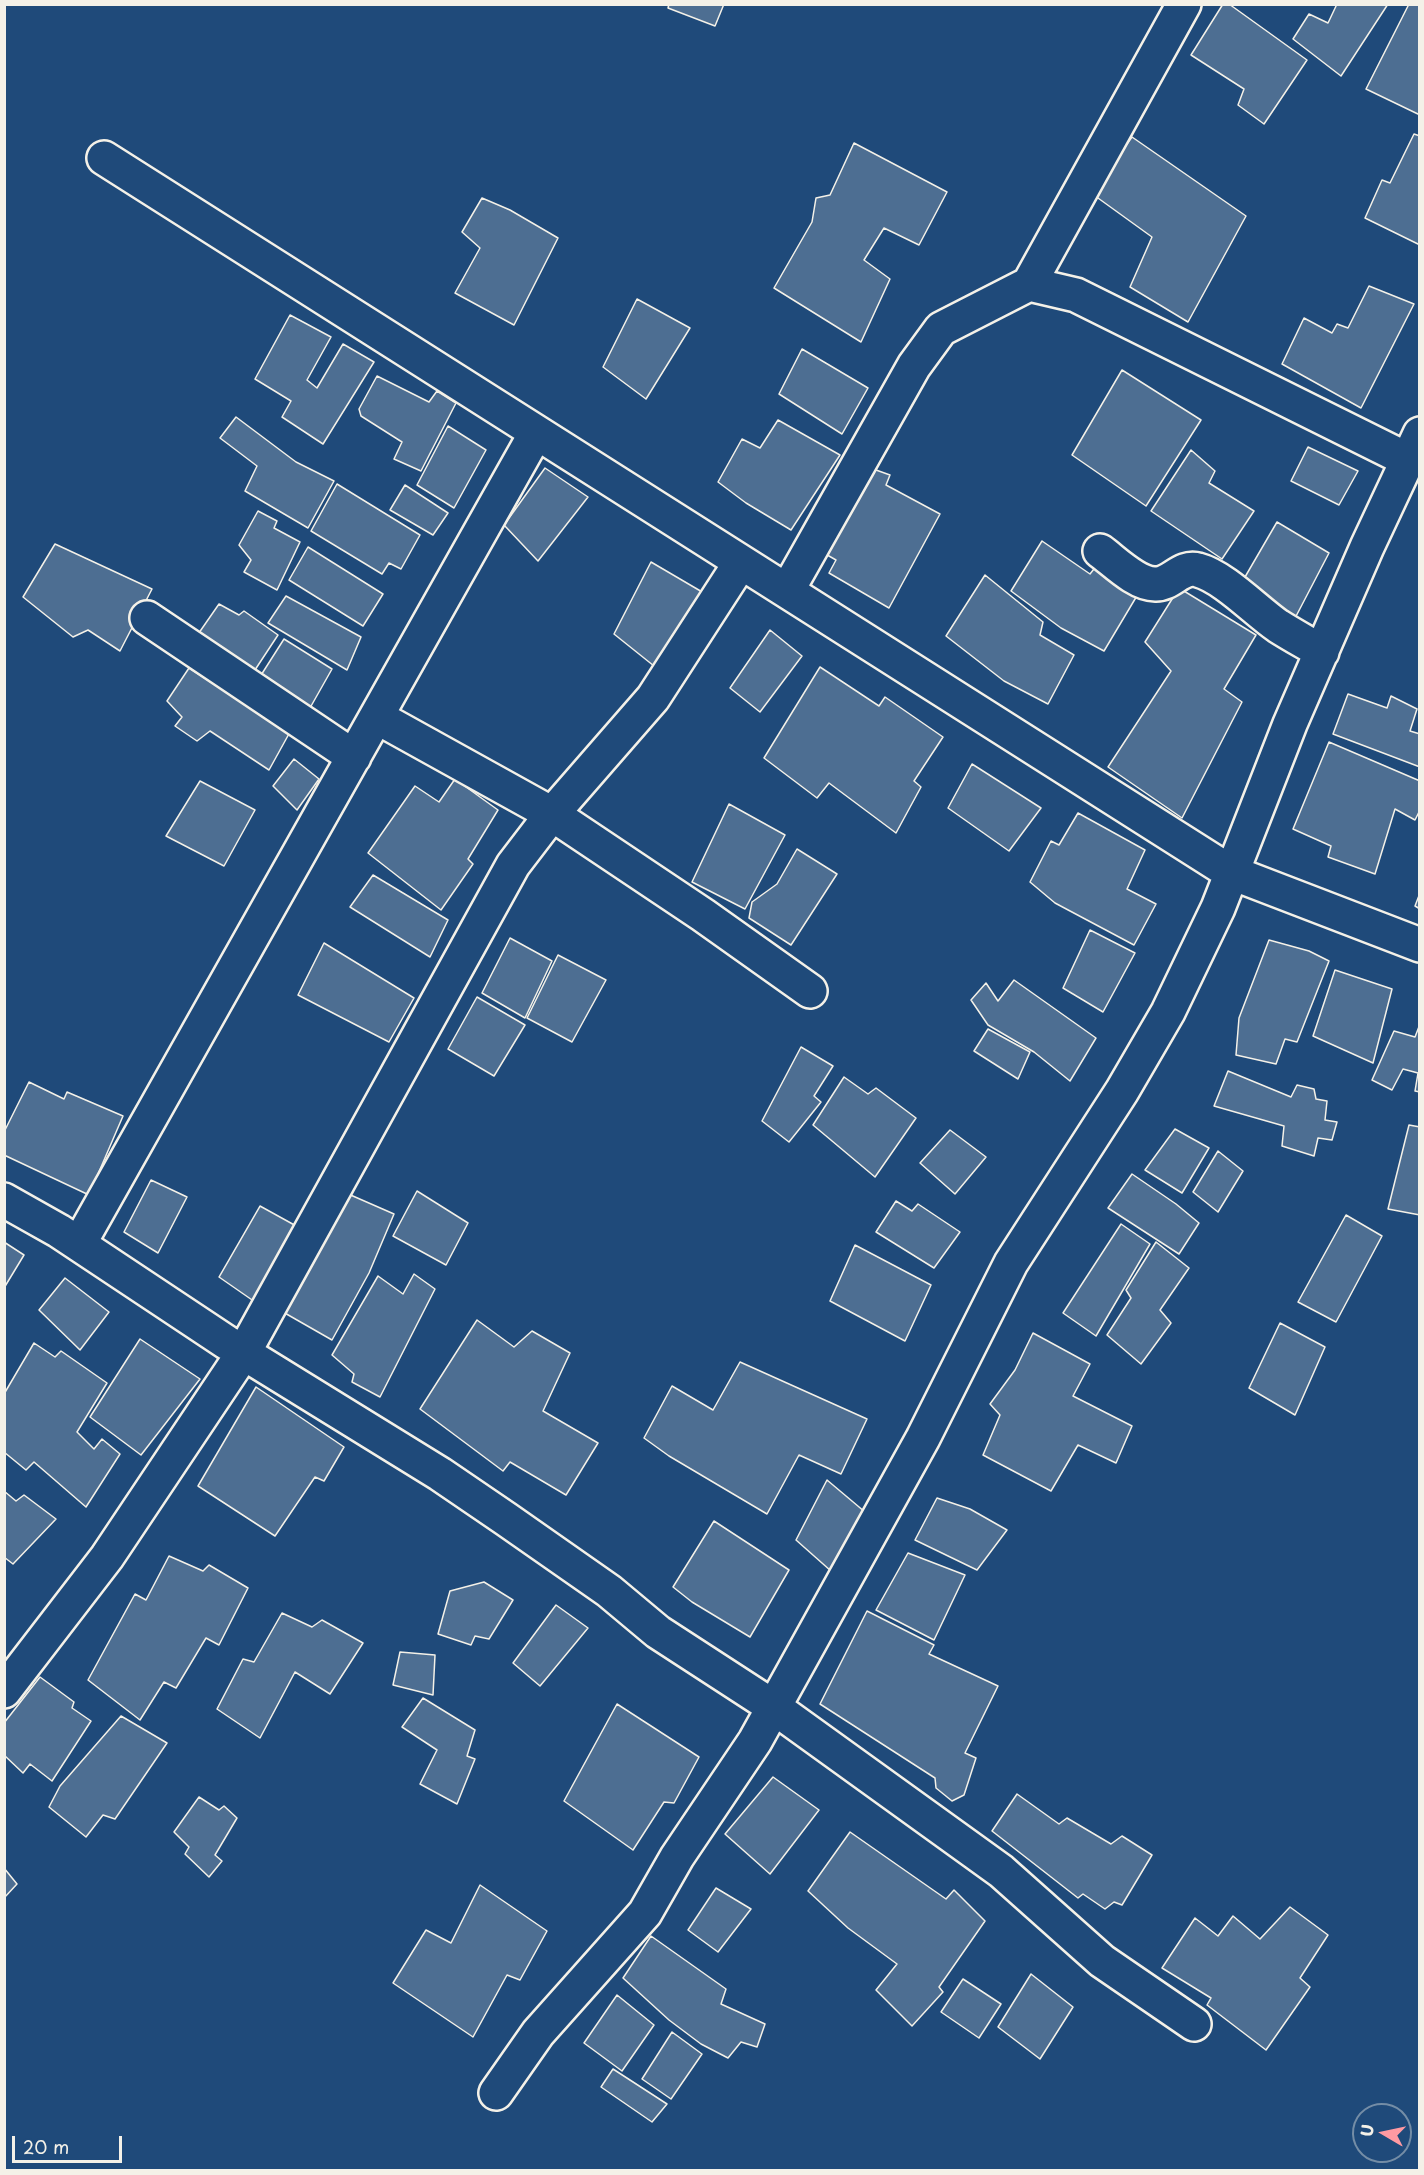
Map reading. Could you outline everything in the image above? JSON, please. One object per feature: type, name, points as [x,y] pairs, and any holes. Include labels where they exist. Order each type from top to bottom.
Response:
[{"type":"street","points":[[787,591],[914,366],[941,329],[1029,284],[1184,4]]},
{"type":"street","points":[[104,158],[1230,872],[1419,945]]},
{"type":"street","points":[[496,2093],[538,2032],[645,1912],[677,1857],[775,1708],[923,1438],[1011,1263],[1122,1091],[1168,1012],[1218,908],[1230,872],[1322,652],[1413,447],[1076,295],[1029,284]]},
{"type":"street","points":[[79,1244],[536,433]]},
{"type":"street","points":[[1100,551],[1140,580],[1154,585],[1186,570],[1197,569],[1214,578],[1278,626],[1322,652]]},
{"type":"street","points":[[4,1691],[107,1557],[244,1352],[513,865],[552,814],[653,698],[741,562]]},
{"type":"street","points":[[147,618],[354,757]]},
{"type":"street","points":[[376,717],[552,814],[704,915],[810,991]]},
{"type":"street","points":[[4,1200],[79,1244],[244,1352],[440,1474],[609,1591],[658,1632],[775,1708],[1001,1871],[1102,1961],[1194,2024]]},
{"type":"building","points":[[669,4],[724,4],[715,26],[668,8]]},
{"type":"building","points":[[1223,4],[1229,4],[1307,60],[1264,124],[1238,105],[1244,89],[1191,55]]},
{"type":"building","points":[[1337,4],[1388,4],[1341,76],[1293,39],[1309,14],[1328,23]]},
{"type":"building","points":[[1409,4],[1420,4],[1420,115],[1366,89]]},
{"type":"building","points":[[1414,134],[1420,136],[1420,245],[1365,218],[1382,180],[1390,183]]},
{"type":"building","points":[[1132,137],[1246,216],[1188,322],[1130,287],[1152,237],[1091,193]]},
{"type":"building","points":[[854,143],[947,192],[919,245],[884,228],[864,260],[890,279],[861,342],[774,288],[812,222],[816,198],[830,195]]},
{"type":"building","points":[[482,198],[510,210],[558,238],[514,325],[455,293],[480,248],[462,232]]},
{"type":"building","points":[[1369,286],[1414,304],[1361,408],[1282,364],[1304,318],[1332,333],[1337,324],[1348,328]]},
{"type":"building","points":[[637,299],[690,328],[646,399],[603,367]]},
{"type":"building","points":[[290,315],[331,337],[307,380],[317,388],[343,344],[374,362],[323,444],[282,417],[291,401],[255,379]]},
{"type":"building","points":[[802,349],[868,388],[842,434],[779,394]]},
{"type":"building","points":[[1122,370],[1201,420],[1146,506],[1072,455]]},
{"type":"building","points":[[377,376],[429,402],[437,391],[456,403],[421,471],[394,459],[402,442],[361,416],[359,409]]},
{"type":"building","points":[[236,417],[296,462],[334,481],[308,528],[245,491],[257,466],[220,438]]},
{"type":"building","points":[[778,420],[840,455],[791,530],[746,503],[718,482],[742,439],[760,448]]},
{"type":"building","points":[[448,426],[486,450],[454,508],[417,485]]},
{"type":"building","points":[[1308,447],[1358,471],[1339,505],[1291,481]]},
{"type":"building","points":[[1191,450],[1215,471],[1209,483],[1254,511],[1222,559],[1151,511]]},
{"type":"building","points":[[862,465],[890,475],[886,485],[940,514],[889,608],[829,573],[836,560],[815,548]]},
{"type":"building","points":[[545,468],[588,497],[538,561],[504,525]]},
{"type":"building","points":[[337,484],[420,535],[401,569],[389,563],[382,574],[311,531]]},
{"type":"building","points":[[405,485],[448,513],[433,535],[390,510]]},
{"type":"building","points":[[258,511],[277,521],[274,528],[300,542],[277,590],[244,572],[251,560],[239,545]]},
{"type":"building","points":[[1277,522],[1329,553],[1293,622],[1238,589]]},
{"type":"building","points":[[1042,541],[1090,574],[1101,560],[1141,589],[1104,651],[1061,628],[1011,591]]},
{"type":"building","points":[[55,544],[152,589],[120,651],[88,630],[73,637],[23,597]]},
{"type":"building","points":[[308,547],[383,594],[363,626],[289,580]]},
{"type":"building","points":[[651,562],[709,596],[664,674],[614,634]]},
{"type":"building","points":[[985,575],[1043,622],[1040,635],[1074,655],[1048,704],[1004,681],[946,636]]},
{"type":"building","points":[[1179,588],[1256,635],[1224,689],[1242,702],[1182,818],[1108,767],[1171,671],[1145,642]]},
{"type":"building","points":[[286,596],[361,637],[347,670],[268,623]]},
{"type":"building","points":[[219,604],[239,615],[244,611],[278,635],[251,676],[194,640]]},
{"type":"building","points":[[770,630],[802,656],[760,712],[730,688]]},
{"type":"building","points":[[284,639],[332,669],[306,715],[256,683]]},
{"type":"building","points":[[820,667],[879,706],[885,697],[943,737],[914,781],[921,787],[896,833],[829,783],[817,798],[764,758]]},
{"type":"building","points":[[189,668],[290,732],[269,770],[210,731],[197,741],[175,726],[182,717],[167,701]]},
{"type":"building","points":[[1348,694],[1387,708],[1391,696],[1417,709],[1410,731],[1420,734],[1420,767],[1333,734]]},
{"type":"building","points":[[1329,742],[1420,781],[1420,810],[1415,820],[1395,809],[1375,874],[1328,857],[1331,846],[1293,829]]},
{"type":"building","points":[[294,759],[319,779],[297,810],[273,786]]},
{"type":"building","points":[[972,764],[1041,808],[1009,851],[948,808]]},
{"type":"building","points":[[455,779],[498,810],[468,859],[473,864],[441,910],[368,853],[415,786],[439,802]]},
{"type":"building","points":[[200,781],[255,810],[224,866],[166,836]]},
{"type":"building","points":[[729,804],[785,835],[745,909],[692,882]]},
{"type":"building","points":[[1078,813],[1145,850],[1127,889],[1156,904],[1134,945],[1055,903],[1030,882],[1051,841],[1059,845]]},
{"type":"building","points":[[797,849],[837,874],[791,945],[749,918],[752,902],[777,884]]},
{"type":"building","points":[[373,875],[448,920],[430,957],[350,907]]},
{"type":"building","points":[[1420,893],[1420,909],[1415,906]]},
{"type":"building","points":[[1090,930],[1135,953],[1103,1012],[1063,988]]},
{"type":"building","points":[[510,938],[552,961],[525,1018],[482,993]]},
{"type":"building","points":[[1269,940],[1309,951],[1329,961],[1297,1042],[1285,1039],[1276,1064],[1236,1055],[1239,1018]]},
{"type":"building","points":[[324,943],[414,998],[389,1042],[298,995]]},
{"type":"building","points":[[558,955],[606,980],[572,1042],[527,1018]]},
{"type":"building","points":[[1335,970],[1392,989],[1373,1063],[1313,1036]]},
{"type":"building","points":[[1014,980],[1096,1038],[1070,1081],[1034,1052],[988,1025],[971,1000],[986,983],[998,1001]]},
{"type":"building","points":[[477,997],[525,1025],[494,1076],[448,1049]]},
{"type":"building","points":[[1420,1024],[1420,1092],[1415,1091],[1418,1073],[1403,1069],[1392,1090],[1372,1080],[1394,1031],[1415,1037]]},
{"type":"building","points":[[988,1029],[1030,1052],[1018,1079],[974,1051]]},
{"type":"building","points":[[801,1047],[833,1066],[814,1096],[821,1102],[789,1142],[762,1121]]},
{"type":"building","points":[[1228,1071],[1291,1097],[1297,1085],[1314,1089],[1316,1099],[1327,1101],[1325,1120],[1337,1122],[1332,1140],[1318,1138],[1314,1156],[1282,1146],[1284,1126],[1214,1106]]},
{"type":"building","points":[[844,1077],[868,1094],[876,1088],[916,1118],[875,1177],[813,1125]]},
{"type":"building","points":[[29,1082],[64,1099],[67,1092],[123,1116],[89,1195],[4,1155],[4,1132]]},
{"type":"building","points":[[1409,1125],[1420,1127],[1420,1215],[1388,1209]]},
{"type":"building","points":[[1175,1129],[1209,1148],[1182,1193],[1145,1170]]},
{"type":"building","points":[[950,1130],[986,1157],[955,1194],[920,1163]]},
{"type":"building","points":[[1218,1151],[1243,1171],[1218,1212],[1193,1192]]},
{"type":"building","points":[[1132,1174],[1199,1223],[1179,1254],[1108,1208]]},
{"type":"building","points":[[151,1180],[187,1197],[158,1253],[124,1232]]},
{"type":"building","points":[[417,1191],[468,1223],[446,1265],[393,1236]]},
{"type":"building","points":[[346,1193],[394,1214],[369,1273],[332,1340],[283,1312],[312,1265]]},
{"type":"building","points":[[896,1201],[912,1211],[918,1204],[960,1232],[934,1268],[876,1232]]},
{"type":"building","points":[[260,1206],[298,1227],[255,1302],[219,1277]]},
{"type":"building","points":[[1346,1215],[1382,1236],[1336,1322],[1298,1302]]},
{"type":"building","points":[[1121,1224],[1150,1244],[1096,1336],[1063,1313]]},
{"type":"building","points":[[4,1242],[24,1255],[4,1288]]},
{"type":"building","points":[[1156,1242],[1189,1268],[1160,1310],[1171,1323],[1141,1364],[1107,1335],[1131,1298],[1126,1290]]},
{"type":"building","points":[[855,1245],[931,1285],[905,1341],[830,1301]]},
{"type":"building","points":[[414,1274],[435,1289],[380,1397],[352,1382],[354,1374],[332,1355],[378,1276],[403,1294]]},
{"type":"building","points":[[65,1278],[109,1312],[80,1350],[39,1310]]},
{"type":"building","points":[[477,1320],[514,1347],[532,1331],[570,1353],[543,1411],[598,1443],[566,1495],[510,1462],[503,1471],[420,1409]]},
{"type":"building","points":[[1280,1323],[1325,1347],[1295,1415],[1249,1388]]},
{"type":"building","points":[[1033,1333],[1090,1364],[1073,1396],[1132,1426],[1116,1463],[1078,1445],[1051,1491],[983,1455],[1000,1415],[990,1404],[1015,1370]]},
{"type":"building","points":[[140,1339],[200,1379],[141,1455],[90,1417]]},
{"type":"building","points":[[34,1343],[55,1357],[61,1351],[107,1383],[77,1432],[94,1449],[102,1439],[120,1454],[86,1507],[34,1462],[26,1470],[4,1452],[4,1394]]},
{"type":"building","points":[[740,1362],[867,1419],[841,1474],[799,1455],[767,1514],[669,1456],[644,1438],[672,1386],[713,1410]]},
{"type":"building","points":[[256,1387],[344,1447],[324,1481],[315,1477],[275,1536],[198,1486]]},
{"type":"building","points":[[827,1480],[865,1512],[831,1571],[796,1540]]},
{"type":"building","points":[[4,1491],[16,1501],[24,1495],[56,1519],[13,1564],[4,1557]]},
{"type":"building","points":[[937,1498],[970,1509],[1007,1530],[977,1570],[915,1540]]},
{"type":"building","points":[[714,1521],[789,1570],[750,1637],[692,1602],[673,1587]]},
{"type":"building","points":[[908,1553],[965,1575],[934,1640],[876,1610]]},
{"type":"building","points":[[169,1556],[203,1571],[209,1565],[248,1588],[219,1645],[206,1638],[176,1688],[164,1682],[140,1720],[88,1680],[135,1594],[146,1600]]},
{"type":"building","points":[[484,1582],[513,1600],[489,1639],[475,1636],[471,1645],[438,1634],[450,1591]]},
{"type":"building","points":[[556,1605],[588,1628],[540,1686],[513,1663]]},
{"type":"building","points":[[867,1611],[934,1645],[929,1654],[998,1686],[965,1753],[976,1758],[964,1795],[952,1801],[936,1788],[935,1778],[820,1704]]},
{"type":"building","points":[[282,1613],[312,1627],[322,1620],[363,1643],[330,1694],[295,1672],[260,1738],[217,1709],[243,1659],[254,1662]]},
{"type":"building","points":[[400,1652],[435,1655],[433,1695],[393,1685]]},
{"type":"building","points":[[40,1677],[74,1702],[72,1708],[91,1721],[52,1781],[30,1764],[23,1773],[4,1755],[4,1723]]},
{"type":"building","points":[[423,1698],[475,1730],[467,1756],[475,1759],[457,1804],[420,1784],[437,1750],[402,1727]]},
{"type":"building","points":[[617,1704],[699,1757],[674,1803],[664,1802],[633,1850],[564,1801]]},
{"type":"building","points":[[121,1716],[167,1743],[115,1819],[103,1815],[86,1837],[49,1807],[60,1786]]},
{"type":"building","points":[[773,1777],[819,1810],[770,1874],[725,1834]]},
{"type":"building","points":[[1017,1794],[1059,1824],[1067,1818],[1111,1844],[1122,1836],[1152,1855],[1122,1905],[1114,1902],[1105,1909],[1083,1894],[1078,1898],[992,1831]]},
{"type":"building","points":[[199,1797],[219,1810],[224,1806],[237,1818],[215,1855],[222,1861],[209,1877],[185,1854],[189,1847],[174,1832]]},
{"type":"building","points":[[850,1832],[946,1899],[954,1890],[985,1921],[939,1987],[943,1992],[912,2026],[876,1990],[897,1964],[848,1928],[808,1891]]},
{"type":"building","points":[[4,1868],[17,1884],[4,1898]]},
{"type":"building","points":[[480,1885],[547,1931],[520,1980],[507,1975],[473,2037],[393,1983],[426,1930],[451,1943]]},
{"type":"building","points":[[716,1888],[751,1909],[718,1952],[688,1930]]},
{"type":"building","points":[[1290,1907],[1328,1935],[1300,1978],[1310,1987],[1266,2050],[1207,2005],[1211,1998],[1162,1968],[1195,1918],[1218,1936],[1233,1916],[1260,1939]]},
{"type":"building","points":[[651,1936],[726,1989],[721,2004],[765,2024],[757,2047],[741,2042],[728,2058],[701,2044],[669,2020],[623,1978]]},
{"type":"building","points":[[1031,1974],[1073,2007],[1040,2059],[998,2027]]},
{"type":"building","points":[[963,1979],[1001,2004],[979,2038],[941,2012]]},
{"type":"building","points":[[617,1995],[654,2025],[622,2071],[584,2043]]},
{"type":"building","points":[[672,2032],[702,2054],[671,2099],[642,2079]]},
{"type":"building","points":[[613,2069],[667,2104],[652,2122],[601,2087]]}]
